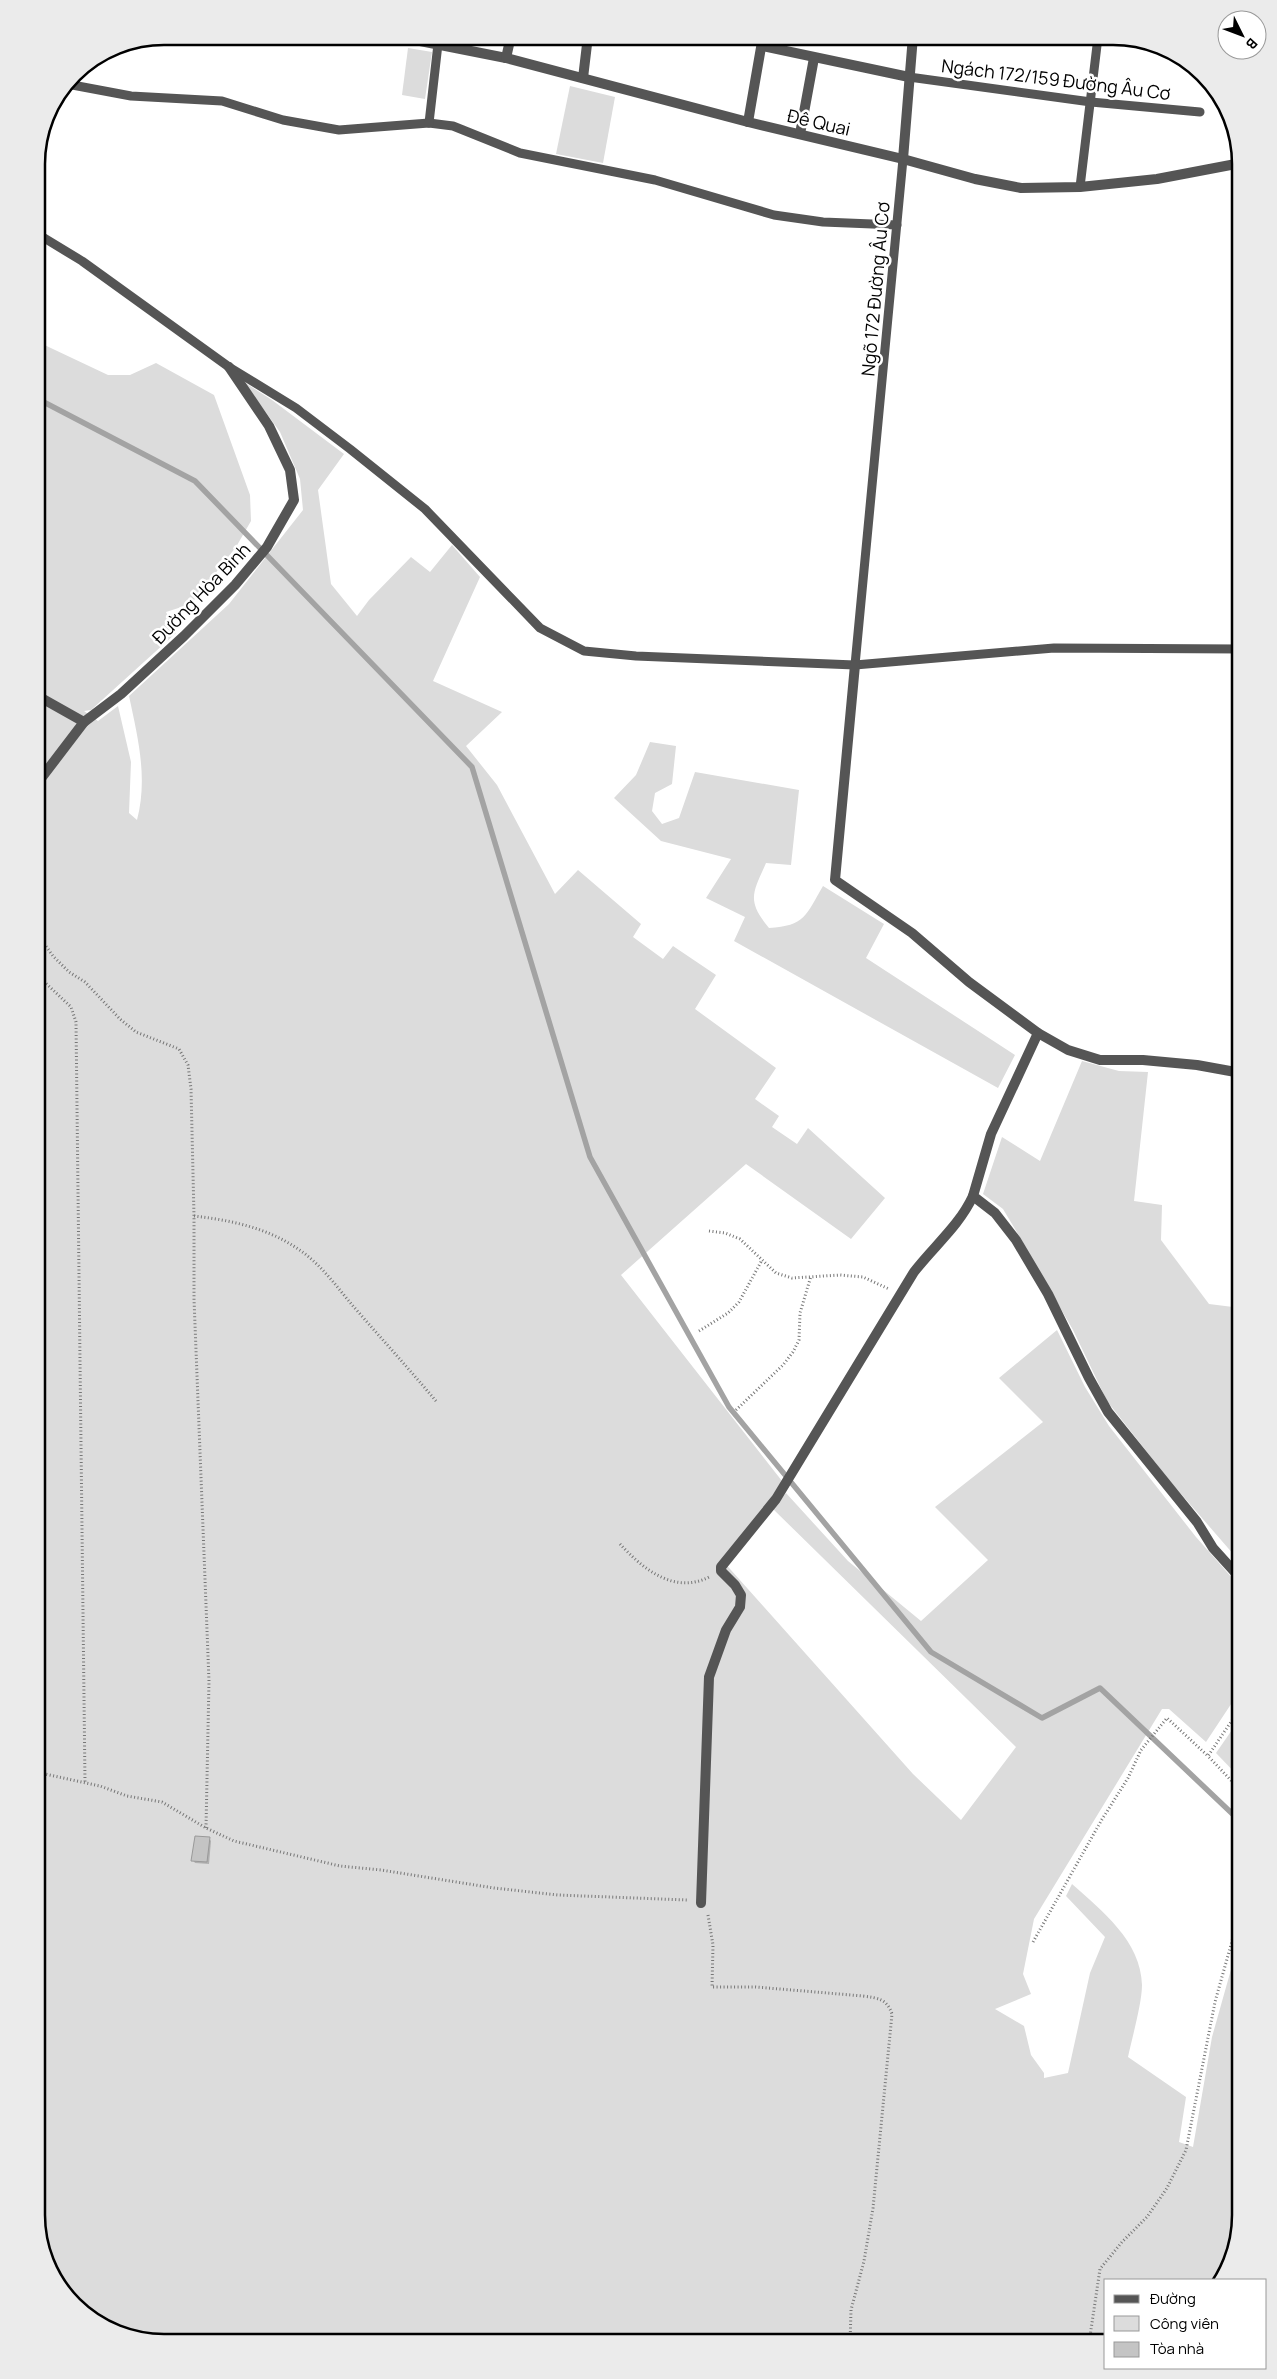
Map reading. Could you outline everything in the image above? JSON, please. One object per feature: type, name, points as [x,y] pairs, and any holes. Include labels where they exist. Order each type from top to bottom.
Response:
[{"type":"street","name":"Đê Quai","points":[[443,45],[506,58],[748,122],[903,159],[975,179],[1021,188],[1080,187],[1157,179],[1232,165]]},
{"type":"street","points":[[506,58],[509,45]]},
{"type":"street","points":[[583,78],[587,45]]},
{"type":"street","points":[[748,122],[762,45]]},
{"type":"street","points":[[775,45],[814,58],[909,77]]},
{"type":"street","points":[[903,159],[912,45]]},
{"type":"street","points":[[800,134],[814,58]]},
{"type":"street","name":"Đường Hòa Bình","points":[[45,773],[84,722],[120,694],[177,643],[235,585],[267,548],[294,500],[290,470],[269,426],[229,368]]},
{"type":"street","points":[[855,665],[835,880],[912,934],[969,982],[1038,1033],[1068,1050],[1100,1060],[1121,1062],[1143,1060],[1196,1065],[1232,1071]]},
{"type":"street","points":[[45,700],[84,722]]},
{"type":"street","points":[[701,1903],[709,1677],[726,1630],[740,1607],[741,1595],[735,1585],[721,1571],[721,1567],[776,1499],[901,1294],[930,1251],[965,1213],[973,1196],[991,1134],[1038,1033]]},
{"type":"street","points":[[973,1196],[995,1213],[1016,1240],[1048,1294],[1089,1378],[1108,1412],[1232,1569]]},
{"type":"lane","points":[[429,123],[438,45]]},
{"type":"lane","points":[[1080,187],[1097,45]]},
{"type":"lane","name":"Ngách 172/159 Đường Âu Cơ","points":[[909,77],[1091,102],[1200,112]]},
{"type":"lane","points":[[74,85],[131,96],[222,101],[283,120],[339,130],[429,123],[453,126],[520,153],[655,180],[774,214],[823,222],[897,225]]},
{"type":"lane","name":"Ngõ 172 Đường Âu Cơ","points":[[855,665],[903,159]]},
{"type":"lane","points":[[45,239],[82,261],[229,368],[296,408],[350,449],[425,509],[540,628],[584,651],[646,656],[855,665],[1054,648],[1232,650]]},
{"type":"path","points":[[45,945],[69,972],[85,982],[120,1019],[136,1032],[179,1049],[188,1064],[191,1088],[194,1299],[209,1681],[206,1828]]},
{"type":"path","points":[[45,982],[71,1007],[76,1022],[85,1782]]},
{"type":"path","points":[[194,1216],[223,1219],[257,1229],[278,1237],[300,1250],[324,1272],[436,1401]]},
{"type":"path","points":[[709,1231],[725,1233],[740,1239],[749,1245],[776,1273],[792,1278],[811,1276],[863,1277],[901,1294]]},
{"type":"path","points":[[699,1331],[728,1313],[739,1302],[762,1260]]},
{"type":"path","points":[[736,1410],[784,1364],[793,1352],[799,1340],[800,1313],[811,1276]]},
{"type":"path","points":[[620,1544],[639,1564],[656,1576],[692,1583],[704,1580],[721,1571]]},
{"type":"path","points":[[1033,1942],[1101,1821],[1128,1778],[1141,1750],[1167,1718],[1208,1756],[1232,1782]]},
{"type":"path","points":[[1208,1756],[1232,1720]]},
{"type":"path","points":[[45,1775],[85,1782],[127,1796],[162,1802],[206,1828],[248,1845],[340,1866],[549,1894],[683,1900],[701,1903],[708,1914],[711,1928],[712,1987],[756,1987],[880,1998],[889,2005],[892,2014],[873,2208],[864,2261],[851,2310],[850,2334]]},
{"type":"path","points":[[1090,2334],[1100,2269],[1122,2242],[1147,2217],[1167,2188],[1186,2150],[1213,2011],[1232,1942]]},
{"type":"green space","points":[[408,48],[432,52],[425,99],[402,95]]},
{"type":"green space","points":[[570,86],[615,97],[603,163],[556,154]]},
{"type":"green space","points":[[45,345],[108,375],[130,375],[156,363],[214,395],[250,495],[251,521],[236,547],[191,604],[166,612],[176,633],[91,710],[84,711],[98,721],[118,706],[131,762],[129,813],[137,820],[142,789],[142,773],[141,758],[129,696],[229,604],[303,510],[300,479],[280,432],[244,382],[272,400],[344,454],[318,490],[331,584],[357,616],[369,600],[411,557],[430,572],[452,545],[480,577],[433,681],[502,712],[466,746],[497,785],[555,894],[578,870],[641,924],[633,937],[663,959],[673,946],[716,975],[695,1009],[776,1068],[755,1099],[779,1116],[772,1127],[797,1144],[808,1128],[885,1198],[851,1239],[746,1164],[621,1275],[782,1481],[750,1529],[722,1560],[913,1774],[961,1820],[1016,1747],[773,1509],[786,1493],[848,1561],[921,1621],[988,1560],[935,1507],[1043,1422],[999,1378],[1057,1330],[1085,1387],[1109,1426],[1196,1537],[1232,1578],[1232,1703],[1206,1742],[1169,1709],[1162,1709],[1034,1919],[1023,1974],[1031,1994],[995,2009],[1024,2026],[1031,2055],[1044,2073],[1044,2078],[1068,2073],[1090,1973],[1105,1937],[1066,1896],[1072,1884],[1118,1928],[1135,1954],[1140,1969],[1142,1992],[1128,2057],[1186,2097],[1179,2142],[1193,2147],[1212,2037],[1232,1966],[1232,2223],[1226,2253],[1213,2279],[1104,2279],[1104,2334],[156,2334],[133,2330],[104,2318],[80,2299],[61,2275],[54,2261],[47,2238],[45,2215]]},
{"type":"green space","points":[[650,742],[676,746],[672,784],[655,793],[652,811],[662,824],[679,818],[695,772],[799,790],[791,865],[766,863],[755,889],[755,903],[762,918],[769,928],[790,925],[808,912],[823,886],[884,924],[866,958],[1015,1055],[998,1088],[734,941],[745,917],[706,898],[731,859],[661,841],[614,798],[636,775]]},
{"type":"green space","points":[[1082,1061],[1119,1071],[1148,1072],[1134,1201],[1162,1205],[1161,1240],[1209,1304],[1232,1307],[1232,1553],[1169,1480],[1107,1401],[1073,1330],[1018,1234],[1003,1209],[983,1194],[1002,1137],[1040,1161]]},
{"type":"green space","points":[[1232,1730],[1232,1770],[1216,1753]]},
{"type":"building","points":[[195,1836],[210,1837],[207,1862],[191,1861]]},
{"type":"waterway","points":[[45,403],[195,481],[472,767],[590,1157],[729,1407],[931,1652],[1042,1718],[1100,1688],[1232,1813]]}]
